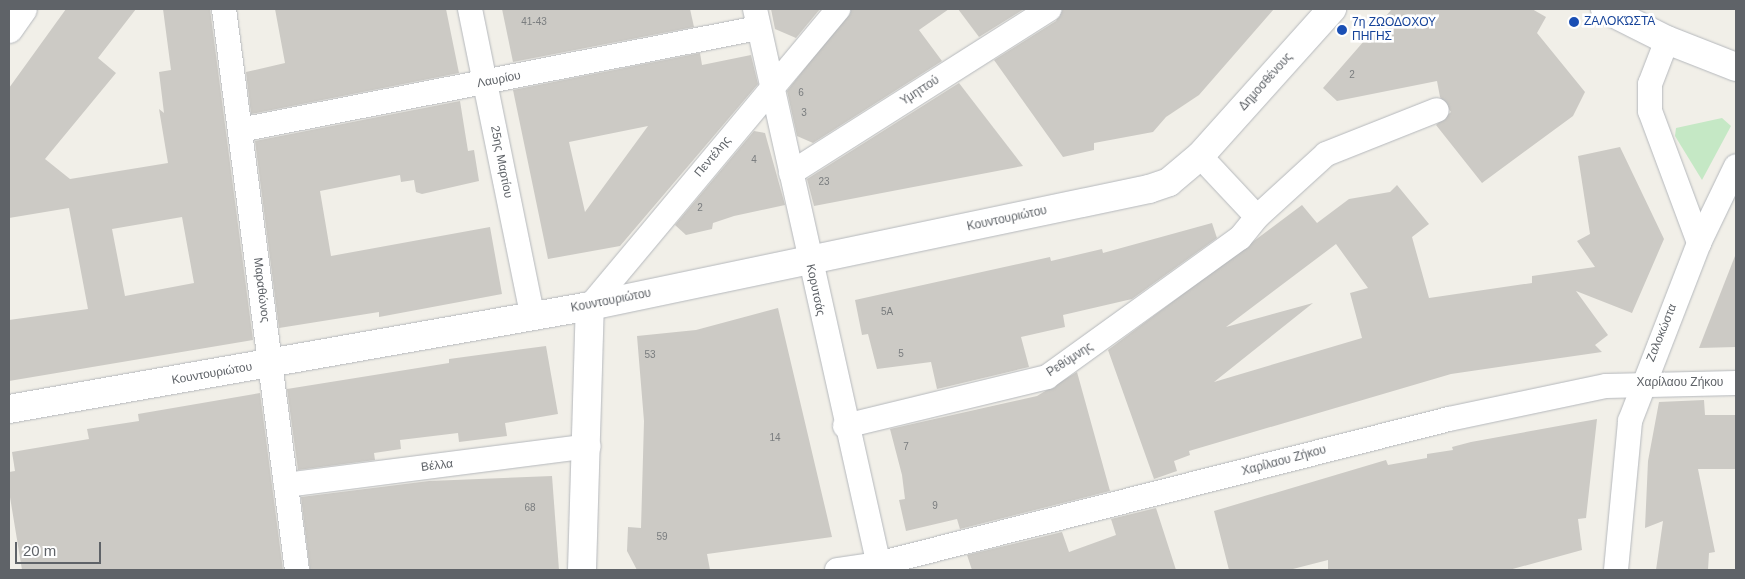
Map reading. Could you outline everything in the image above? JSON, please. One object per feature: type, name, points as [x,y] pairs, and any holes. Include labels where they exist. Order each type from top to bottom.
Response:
[{"type":"street","points":[[9,29],[23,9]]},
{"type":"street","name":"Μαραθώνος","points":[[224,9],[297,570]]},
{"type":"street","name":"25ης Μαρτίου","points":[[470,9],[532,315]]},
{"type":"street","name":"Πεντέλης","points":[[590,306],[772,85],[838,9]]},
{"type":"street","name":"Υμηττού","points":[[792,173],[1049,9]]},
{"type":"street","name":"Δημοσθένους","points":[[1200,156],[1332,9]]},
{"type":"street","points":[[1605,9],[1667,40],[1736,67]]},
{"type":"street","name":"Λαυρίου","points":[[240,130],[485,83],[757,19]]},
{"type":"street","name":"Κορυτσάς","points":[[757,19],[792,173],[809,260],[879,567]]},
{"type":"street","points":[[1667,40],[1650,84],[1650,111],[1699,243]]},
{"type":"street","name":"Ρεθύμνης","points":[[846,426],[1047,377],[1240,238],[1257,217],[1326,154],[1437,110]]},
{"type":"street","points":[[1200,156],[1257,217]]},
{"type":"street","name":"Κουντουριώτου","points":[[9,409],[590,306],[1149,189],[1169,182],[1200,156]]},
{"type":"street","name":"Ζαλοκώστα","points":[[1616,570],[1630,421],[1642,382],[1699,243],[1736,166]]},
{"type":"street","points":[[582,570],[589,446],[590,306]]},
{"type":"street","name":"Χαρίλαου Ζήκου","points":[[836,570],[879,567],[1449,418],[1642,382],[1736,383]]},
{"type":"street","name":"Βέλλα","points":[[286,485],[589,446]]},
{"type":"green space","points":[[1722,118],[1731,126],[1702,180],[1675,136],[1676,128]]},
{"type":"building","points":[[66,9],[136,9],[98,58],[116,73],[45,159],[70,179],[168,163],[159,109],[164,113],[159,72],[171,70],[163,9],[210,9],[253,340],[9,381],[9,320],[88,309],[69,208],[9,218],[9,88]],"holes":[[[182,217],[194,283],[125,296],[112,229]]]},
{"type":"building","points":[[275,9],[446,9],[459,73],[251,114],[246,72],[285,63]]},
{"type":"building","points":[[502,9],[690,9],[694,27],[513,62]]},
{"type":"building","points":[[771,9],[820,9],[796,38],[775,29]]},
{"type":"building","points":[[851,9],[949,9],[919,30],[942,61],[813,143],[797,136],[787,91]]},
{"type":"building","points":[[958,9],[1024,9],[979,37]]},
{"type":"building","points":[[1063,9],[1274,9],[1199,95],[1166,117],[1153,132],[1094,143],[1094,150],[1063,157],[994,60],[1056,21]]},
{"type":"building","points":[[1392,9],[1532,9],[1546,17],[1537,33],[1585,92],[1573,116],[1482,183],[1436,125],[1451,112],[1440,97],[1437,81],[1337,101],[1323,88]]},
{"type":"building","points":[[700,53],[702,65],[751,55],[758,84],[620,246],[548,259],[513,90]],"holes":[[[648,126],[585,212],[569,142]]]},
{"type":"building","points":[[959,83],[1023,166],[814,206],[807,179]]},
{"type":"building","points":[[460,101],[468,151],[474,150],[479,181],[422,194],[416,192],[414,180],[401,182],[400,175],[320,191],[331,256],[490,227],[502,294],[379,317],[379,312],[279,328],[255,141]]},
{"type":"building","points":[[754,131],[765,133],[785,205],[734,216],[713,223],[712,229],[686,235],[675,225]]},
{"type":"building","points":[[1620,147],[1664,239],[1632,313],[1576,291],[1608,335],[1595,345],[1602,352],[1451,374],[1189,451],[1190,455],[1174,461],[1177,471],[1154,479],[1108,350],[1302,205],[1317,223],[1349,199],[1390,192],[1397,185],[1429,224],[1412,237],[1429,298],[1532,283],[1532,276],[1595,267],[1577,241],[1590,234],[1578,156]],"holes":[[[1336,244],[1368,288],[1350,293],[1362,338],[1214,382],[1313,303],[1226,327]]]},
{"type":"building","points":[[1212,223],[1217,238],[1132,299],[1063,315],[1065,327],[1021,337],[1029,367],[937,389],[931,362],[877,369],[868,334],[862,335],[855,300],[1050,257],[1051,261],[1102,249],[1103,253]]},
{"type":"building","points":[[1735,256],[1736,347],[1699,348]]},
{"type":"building","points":[[778,308],[832,537],[707,554],[710,570],[637,570],[627,551],[628,527],[641,528],[644,421],[637,336],[696,330]]},
{"type":"building","points":[[546,346],[558,414],[505,423],[507,436],[459,442],[458,433],[400,440],[401,449],[374,453],[375,460],[298,470],[287,389],[449,363],[449,359]]},
{"type":"building","points":[[1077,372],[1110,491],[960,529],[957,519],[906,531],[899,500],[905,499],[902,475],[890,429],[1037,396]]},
{"type":"building","points":[[260,393],[283,570],[22,570],[9,491],[9,472],[15,471],[12,452],[89,439],[87,429],[139,421],[138,414]]},
{"type":"building","points":[[1704,400],[1705,415],[1736,415],[1736,469],[1698,469],[1715,552],[1709,553],[1708,570],[1656,570],[1663,521],[1645,528],[1648,461],[1659,402]]},
{"type":"building","points":[[1597,419],[1586,518],[1578,519],[1582,550],[1509,570],[1328,570],[1328,560],[1289,570],[1229,570],[1214,511],[1386,460],[1388,465],[1427,458],[1427,454],[1453,450],[1452,447],[1471,442]]},
{"type":"building","points":[[552,476],[559,570],[310,570],[301,497],[429,481]]},
{"type":"building","points":[[1156,508],[1176,570],[972,570],[967,555],[1062,532],[1069,552],[1116,535],[1111,519]]},
{"type":"place","name":"ΖΑΛΟΚΏΣΤΑ","points":[[1574,22]]},
{"type":"place","name":"7η ΖΩΟΔΟΧΟΥ ΠΗΓΗΣ","points":[[1342,30]]}]
